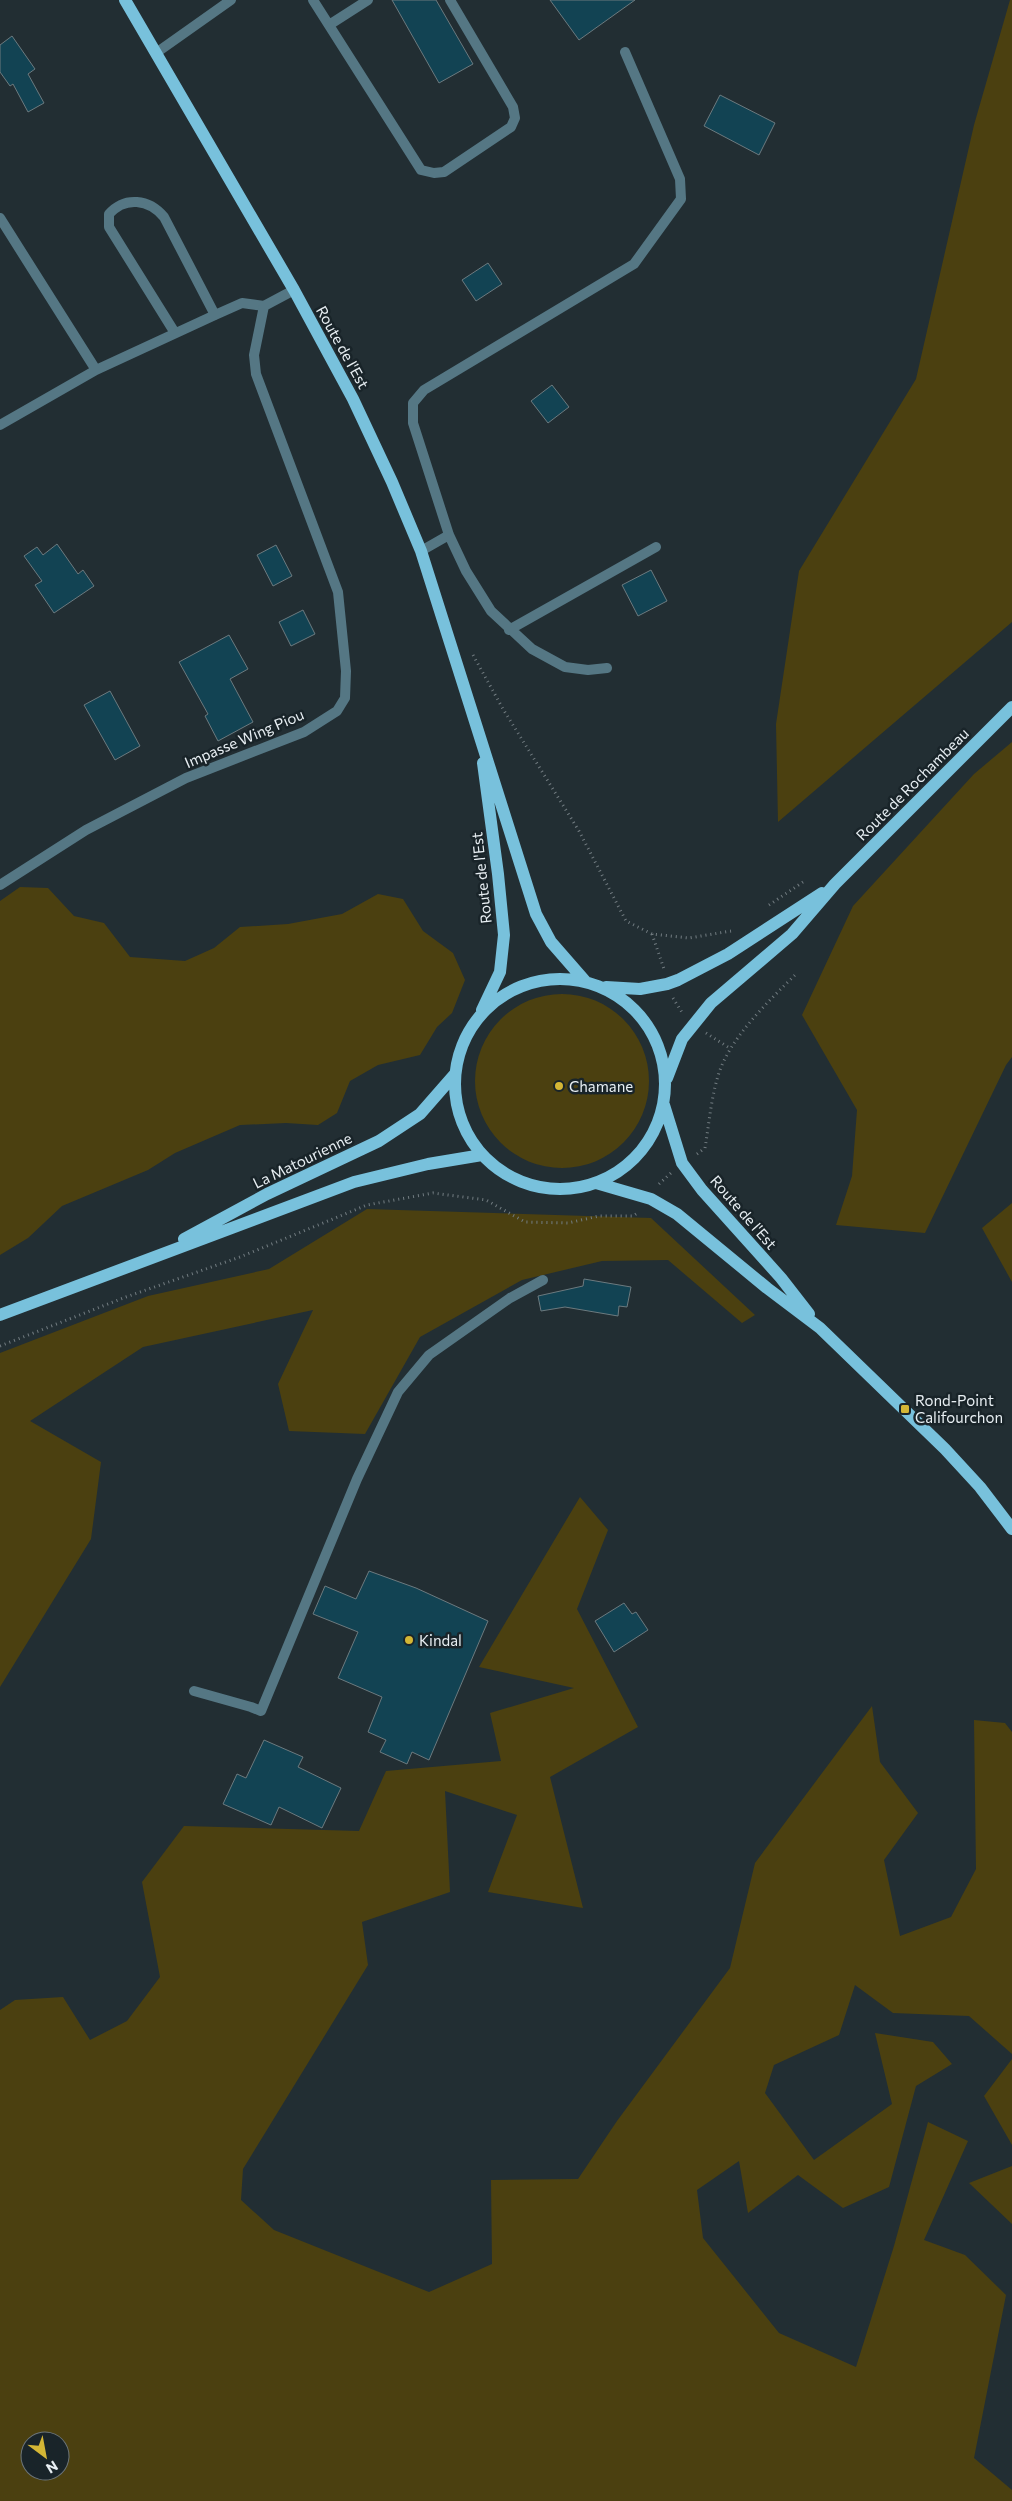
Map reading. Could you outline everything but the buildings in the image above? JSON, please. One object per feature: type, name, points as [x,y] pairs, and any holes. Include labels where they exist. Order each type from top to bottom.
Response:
[{"type":"main road","name":"Route de l'Est","points":[[125,0],[294,290],[353,399],[392,482],[421,551],[536,914],[551,942],[585,980]]},
{"type":"main road","name":"Route de Rochambeau","points":[[666,1078],[682,1039],[711,1003],[792,934],[835,884],[1012,707]]},
{"type":"main road","name":"Route de l'Est","points":[[479,733],[498,874],[504,936],[500,972],[479,1016]]},
{"type":"main road","name":"Route de Rochambeau","points":[[604,987],[640,989],[678,980],[728,954],[835,884]]},
{"type":"main road","points":[[556,978],[585,980],[604,987],[629,1002],[648,1024],[661,1049],[666,1078],[664,1105],[651,1138],[627,1166],[596,1183],[565,1189],[535,1186],[506,1175],[482,1155],[465,1131],[456,1104],[455,1074],[463,1043],[479,1016],[501,996],[527,984],[556,978]]},
{"type":"main road","name":"La Matourienne","points":[[148,1258],[267,1194],[379,1141],[420,1114],[455,1074]]},
{"type":"main road","name":"Route de l'Est","points":[[664,1105],[682,1163],[702,1190],[781,1278],[820,1328]]},
{"type":"main road","name":"La Matourienne","points":[[0,1315],[148,1258],[274,1214],[354,1182],[428,1164],[482,1155]]},
{"type":"main road","name":"Route de l'Est","points":[[596,1183],[651,1199],[677,1214],[767,1288],[820,1328],[945,1449],[980,1488],[1012,1530]]},
{"type":"street","points":[[156,53],[231,0]]},
{"type":"street","points":[[313,0],[421,170],[434,173],[444,172],[511,127],[515,118],[513,107],[450,0]]},
{"type":"street","points":[[329,25],[368,0]]},
{"type":"street","points":[[607,668],[588,670],[566,667],[532,649],[490,611],[448,536],[413,423],[413,403],[424,390],[634,264],[681,199],[680,179],[625,52]]},
{"type":"street","points":[[175,334],[109,227],[109,214],[116,206],[130,201],[156,208],[164,217],[215,315]]},
{"type":"street","points":[[0,218],[96,370]]},
{"type":"street","points":[[0,425],[96,370],[215,315],[242,303],[264,306],[294,290]]},
{"type":"street","name":"Impasse Wing Piou","points":[[0,885],[86,830],[186,778],[304,732],[337,711],[344,698],[346,671],[338,592],[256,374],[254,355],[264,306]]},
{"type":"street","points":[[421,551],[448,536]]},
{"type":"street","points":[[509,630],[656,547]]},
{"type":"street","points":[[194,1691],[251,1707],[261,1712],[357,1479],[398,1392],[429,1355],[510,1298],[543,1280]]},
{"type":"path","points":[[457,660],[473,654],[503,709],[579,830],[626,921],[652,934],[689,938],[731,931],[738,926]]},
{"type":"path","points":[[761,911],[806,880]]},
{"type":"path","points":[[652,934],[666,976]]},
{"type":"path","points":[[694,1156],[705,1148],[718,1075],[731,1049],[758,1013],[797,973]]},
{"type":"path","points":[[669,991],[686,1019]]},
{"type":"path","points":[[701,1030],[731,1049]]},
{"type":"path","points":[[654,1190],[676,1167]]},
{"type":"path","points":[[0,1346],[126,1297],[240,1257],[367,1205],[433,1193],[486,1200],[525,1222],[568,1223],[598,1216],[633,1216],[646,1208]]},
{"type":"shaded area","points":[[1010,0],[1012,0],[1012,622],[778,822],[776,724],[799,571],[916,379],[974,125]]},
{"type":"shaded area","points":[[1012,742],[1012,1057],[1006,1065],[925,1233],[836,1225],[852,1176],[857,1110],[802,1015],[853,906],[974,774]]},
{"type":"shaded area","points":[[20,887],[48,888],[74,916],[104,923],[130,957],[185,961],[214,948],[240,927],[288,924],[342,914],[378,894],[403,899],[423,931],[453,953],[465,980],[452,1013],[437,1027],[420,1055],[378,1065],[350,1081],[337,1113],[318,1125],[286,1123],[240,1125],[175,1153],[148,1170],[62,1206],[28,1238],[0,1255],[0,901]]},
{"type":"shaded area","points":[[562,994],[579,996],[603,1004],[629,1026],[639,1040],[645,1056],[649,1081],[647,1098],[639,1122],[617,1148],[603,1158],[587,1164],[562,1168],[545,1166],[521,1158],[495,1136],[485,1122],[479,1106],[475,1081],[477,1064],[485,1040],[507,1014],[521,1004],[537,998]]},
{"type":"shaded area","points":[[1012,1203],[1012,1282],[982,1228]]},
{"type":"shaded area","points":[[367,1209],[651,1218],[755,1315],[742,1323],[668,1260],[602,1261],[522,1280],[420,1337],[365,1434],[289,1431],[278,1384],[313,1310],[143,1347],[30,1421],[101,1462],[91,1539],[0,1687],[0,1353],[148,1296],[269,1269]]},
{"type":"shaded area","points":[[580,1497],[608,1530],[577,1609],[638,1727],[550,1777],[583,1908],[488,1892],[517,1815],[445,1791],[450,1892],[362,1922],[368,1965],[243,2169],[241,2200],[274,2230],[429,2292],[492,2264],[491,2180],[578,2179],[617,2121],[730,1968],[755,1863],[872,1706],[880,1762],[918,1813],[884,1860],[900,1936],[951,1917],[976,1869],[974,1720],[1005,1723],[1012,1732],[1012,2054],[969,2016],[893,2013],[855,1985],[839,2035],[774,2065],[765,2093],[814,2160],[892,2104],[875,2033],[933,2042],[952,2064],[916,2086],[889,2187],[843,2208],[798,2175],[748,2213],[739,2161],[697,2190],[703,2238],[779,2333],[856,2367],[894,2246],[928,2122],[968,2141],[924,2240],[965,2255],[1006,2295],[974,2458],[1012,2490],[1012,2501],[0,2501],[0,2010],[15,2000],[63,1997],[90,2040],[127,2021],[160,1977],[142,1882],[184,1826],[359,1831],[386,1771],[501,1761],[490,1713],[574,1688],[479,1667]]},
{"type":"shaded area","points":[[1012,2059],[1012,2145],[984,2096]]},
{"type":"shaded area","points":[[1012,2166],[1012,2224],[969,2183]]},
{"type":"place","name":"Chamane","points":[[559,1086]]},
{"type":"place","name":"Rond-Point Califourchon","points":[[905,1409]]},
{"type":"place","name":"Kindal","points":[[409,1640]]}]
